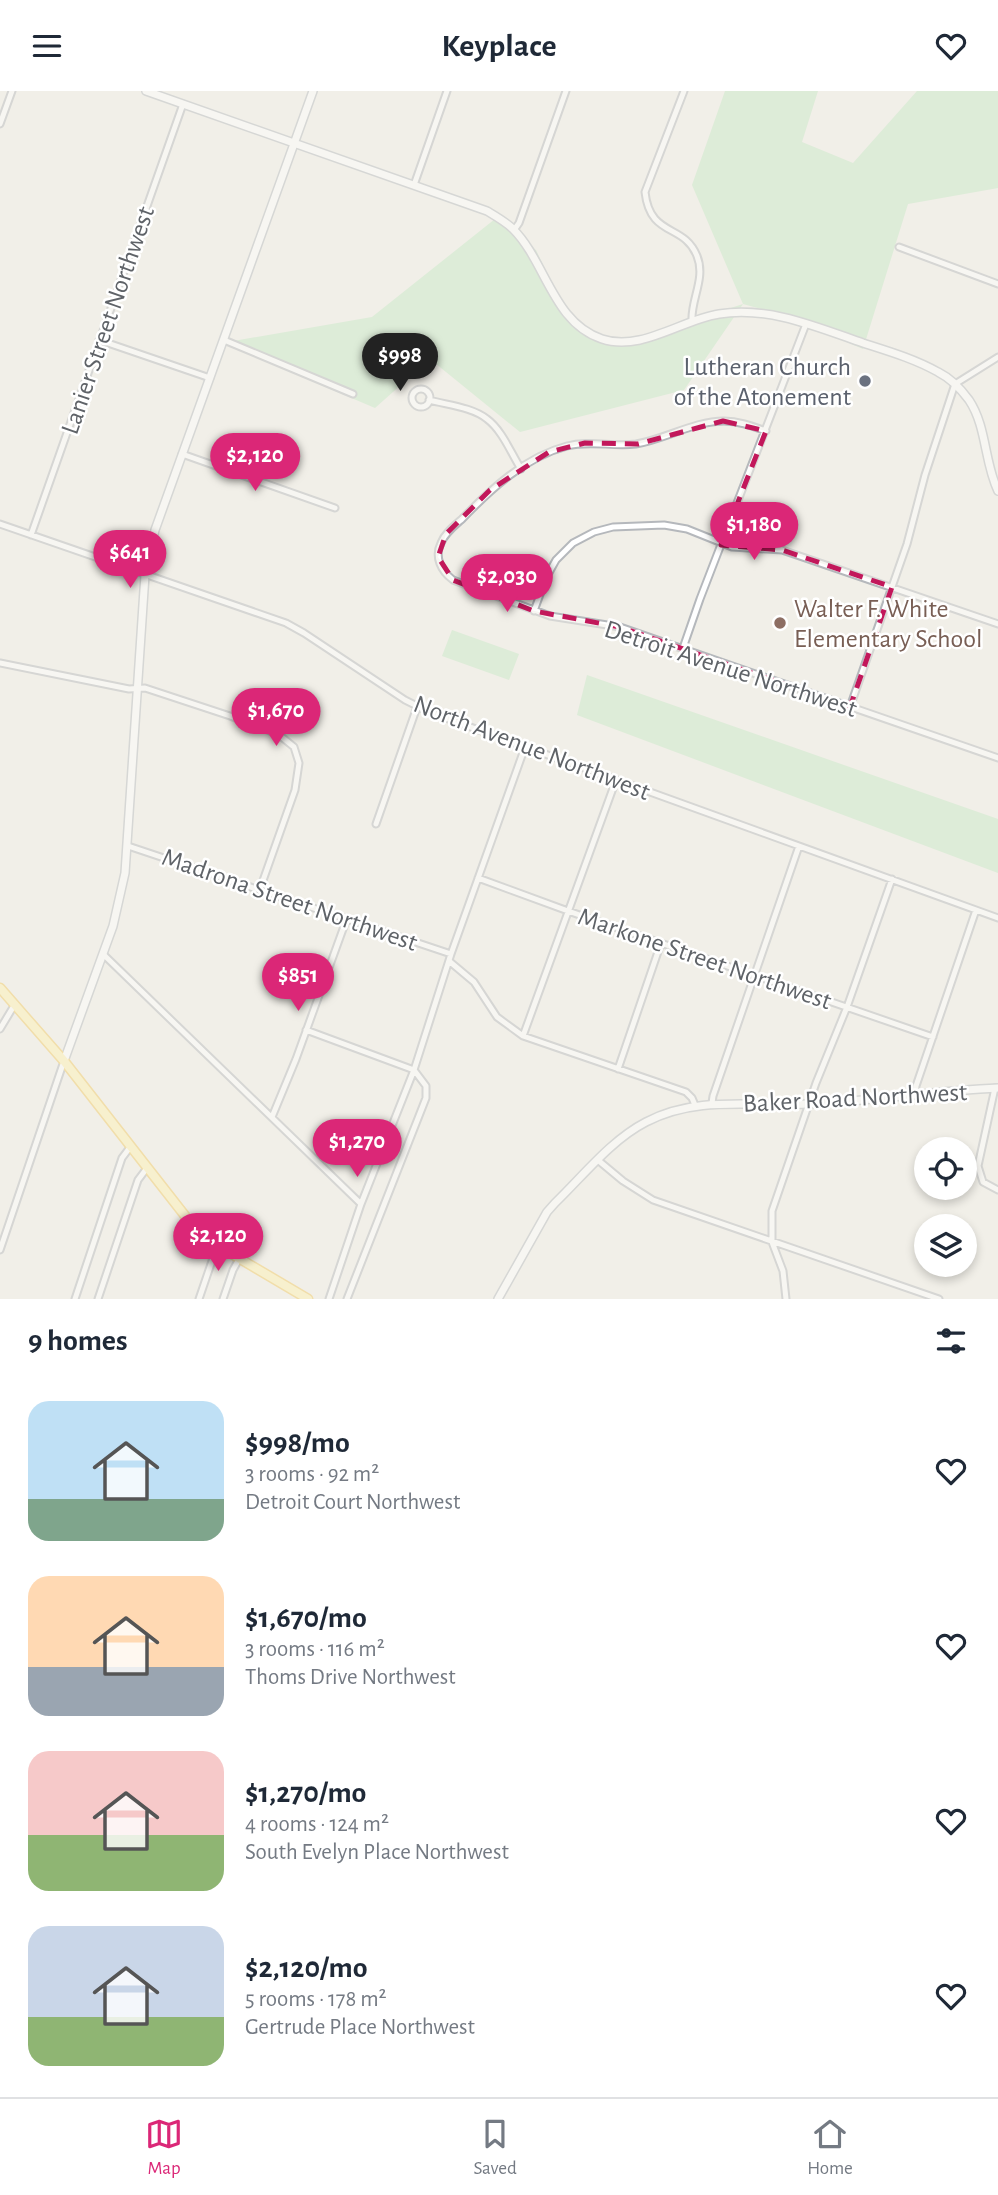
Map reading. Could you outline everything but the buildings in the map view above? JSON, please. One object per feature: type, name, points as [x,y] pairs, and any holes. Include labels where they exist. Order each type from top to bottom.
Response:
[{"type":"main road","points":[[0,988],[64,1061],[186,1217],[220,1247],[308,1299]]},
{"type":"street","points":[[0,124],[12,91]]},
{"type":"street","points":[[146,91],[168,95],[183,104],[487,211],[514,230],[562,306],[594,336],[613,342],[634,341],[692,320],[749,312],[806,324],[926,366],[955,384],[969,401],[976,414],[998,491]]},
{"type":"street","points":[[0,1250],[64,1061],[104,955],[120,900],[128,846],[145,575],[155,530],[313,91]]},
{"type":"street","points":[[414,185],[447,91]]},
{"type":"street","points":[[514,230],[519,223],[566,91]]},
{"type":"street","points":[[684,91],[645,192],[646,206],[654,219],[686,240],[698,257],[700,275],[691,307],[692,320]]},
{"type":"street","name":"Lanier Street Northwest","points":[[31,535],[183,104]]},
{"type":"street","points":[[899,247],[998,284]]},
{"type":"street","points":[[683,649],[806,324]]},
{"type":"street","points":[[99,340],[210,378]]},
{"type":"street","points":[[224,340],[353,394]]},
{"type":"street","points":[[850,707],[906,544],[955,384],[998,357]]},
{"type":"street","points":[[429,400],[468,410],[488,419],[498,429],[521,469]]},
{"type":"street","name":"Detroit Avenue Northwest","points":[[766,431],[737,422],[711,422],[638,444],[585,443],[549,452],[491,489],[446,534],[439,545],[438,557],[443,571],[453,580],[534,611],[565,620],[620,627],[998,758]]},
{"type":"street","points":[[182,454],[335,508]]},
{"type":"street","name":"North Avenue Northwest","points":[[0,524],[286,623],[417,707],[998,918]]},
{"type":"street","points":[[534,611],[556,560],[573,543],[594,532],[613,527],[664,524],[687,529],[743,549],[782,550],[998,624]]},
{"type":"street","points":[[0,663],[129,689],[145,688],[278,733],[294,747],[299,763],[295,790],[260,889]]},
{"type":"street","points":[[376,824],[417,707]]},
{"type":"street","points":[[329,1299],[361,1204],[414,1070],[451,954],[525,747]]},
{"type":"street","points":[[523,1036],[616,780]]},
{"type":"street","name":"Madrona Street Northwest","points":[[128,846],[451,954]]},
{"type":"street","points":[[712,1104],[799,846]]},
{"type":"street","name":"Markone Street Northwest","points":[[478,878],[933,1037]]},
{"type":"street","points":[[786,1299],[783,1271],[772,1241],[772,1211],[892,879]]},
{"type":"street","points":[[915,1095],[976,910]]},
{"type":"street","points":[[272,1117],[347,918]]},
{"type":"street","points":[[618,1069],[661,943]]},
{"type":"street","points":[[104,955],[361,1204]]},
{"type":"street","name":"Madrona Street Northwest","points":[[449,961],[474,982],[497,1017],[523,1036],[686,1093],[695,1105]]},
{"type":"street","points":[[0,1029],[15,1004]]},
{"type":"street","points":[[306,1030],[414,1070],[426,1086],[426,1098],[347,1299]]},
{"type":"street","points":[[997,1088],[978,1166],[983,1181],[998,1190]]},
{"type":"street","name":"Baker Road Northwest","points":[[498,1299],[547,1212],[624,1137],[644,1123],[669,1112],[695,1105],[809,1104],[997,1088]]},
{"type":"street","points":[[75,1299],[122,1158],[131,1146]]},
{"type":"street","points":[[599,1161],[623,1181],[653,1200],[939,1299]]},
{"type":"street","points":[[98,1299],[138,1180],[148,1168]]},
{"type":"street","points":[[199,1299],[213,1258],[220,1247]]},
{"type":"street","points":[[223,1299],[239,1259]]},
{"type":"street","points":[[912,1299],[915,1291]]},
{"type":"highlighted area","points":[[723,421],[766,431],[721,545],[782,550],[892,587],[850,707],[620,627],[534,611],[453,580],[438,557],[446,534],[490,490],[549,452],[585,443],[638,444]]},
{"type":"green space","points":[[725,91],[818,91],[802,142],[853,163],[917,91],[998,91],[998,188],[908,204],[863,349],[786,316],[743,304],[692,185]]},
{"type":"green space","points":[[495,219],[536,250],[570,321],[606,342],[642,337],[743,304],[684,390],[520,432],[430,359],[375,408],[222,343],[372,317]]},
{"type":"green space","points":[[452,630],[519,654],[509,680],[442,656]]},
{"type":"green space","points":[[587,675],[998,819],[998,873],[577,715]]},
{"type":"place","name":"Lutheran Church of the Atonement","points":[[865,381]]},
{"type":"place","name":"Walter F. White Elementary School","points":[[780,623]]}]
